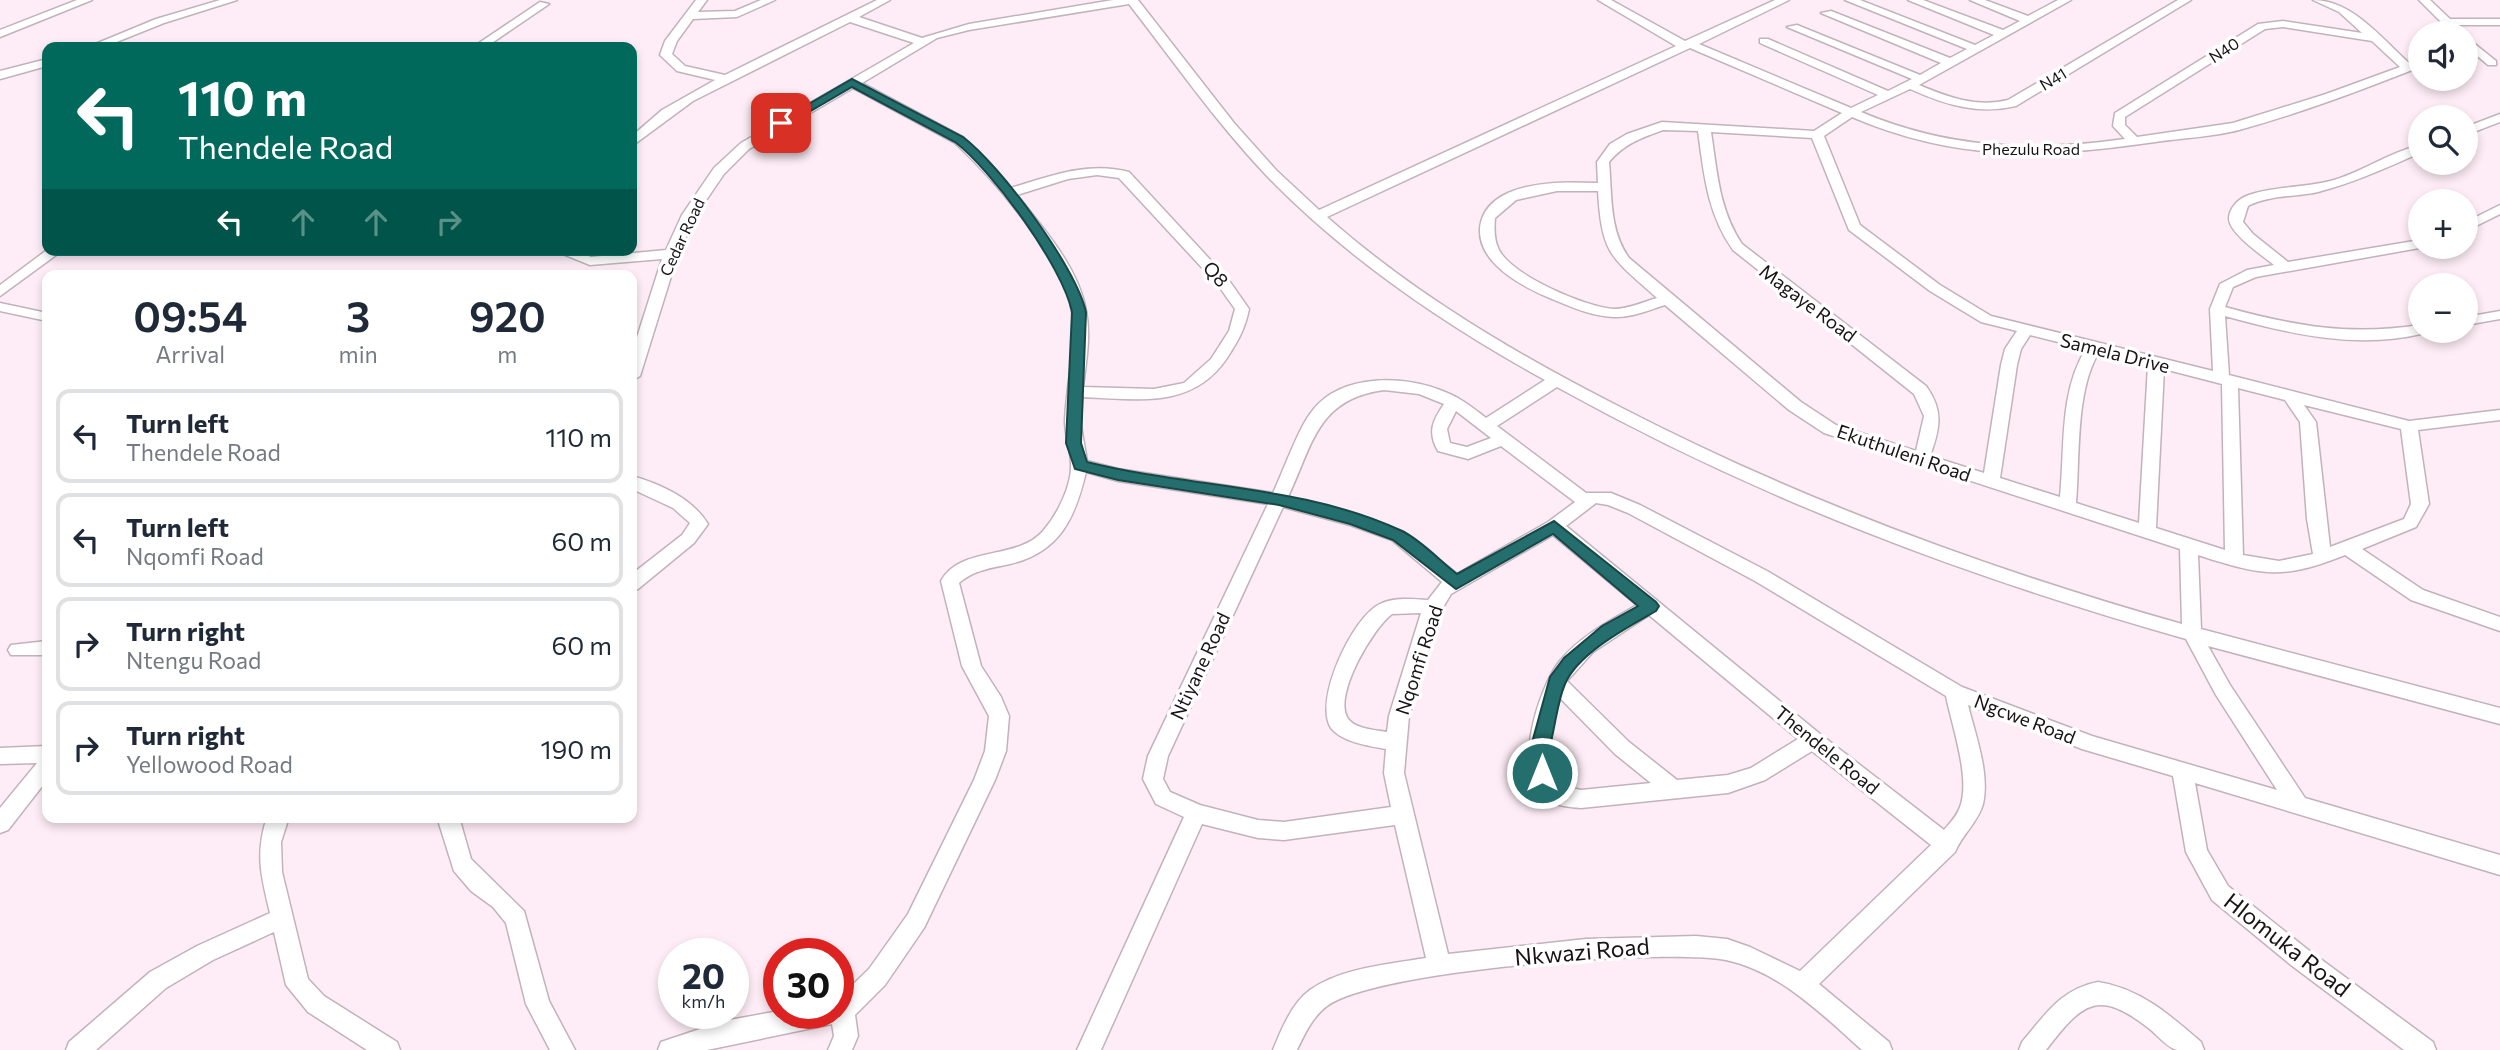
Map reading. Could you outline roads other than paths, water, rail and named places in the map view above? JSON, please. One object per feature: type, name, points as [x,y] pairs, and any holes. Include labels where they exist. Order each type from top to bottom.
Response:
[{"type":"street","points":[[0,34],[87,0]]},
{"type":"street","points":[[107,42],[160,21],[232,0]]},
{"type":"street","points":[[702,0],[671,41],[667,50],[668,60],[681,69],[726,79]]},
{"type":"street","points":[[691,16],[737,14],[770,0]]},
{"type":"street","points":[[637,138],[677,105],[885,0]]},
{"type":"street","points":[[1132,0],[1245,142],[1318,216],[1378,267],[1557,380],[1692,450],[1853,522],[2009,578],[2192,632],[2500,716]]},
{"type":"street","name":"Cedar Road","points":[[637,360],[671,254],[702,192],[732,158],[765,133],[920,41],[969,27],[1132,0]]},
{"type":"street","name":"Phezulu Road","points":[[1603,0],[1688,45],[1912,136],[1972,148],[2070,150],[2257,121],[2330,97],[2406,66]]},
{"type":"street","points":[[1318,216],[1784,0]]},
{"type":"street","points":[[1850,0],[1976,49]]},
{"type":"street","points":[[1913,0],[2003,34]]},
{"type":"street","points":[[1975,0],[2029,20]]},
{"type":"street","points":[[1817,135],[1853,112],[1889,96],[2066,0]]},
{"type":"street","name":"N41","points":[[1793,27],[1957,103],[2000,107],[2012,103],[2186,0]]},
{"type":"street","points":[[2318,0],[2343,10],[2406,66]]},
{"type":"street","points":[[2424,0],[2446,21]]},
{"type":"street","points":[[487,42],[544,4]]},
{"type":"street","points":[[1828,13],[1951,63]]},
{"type":"street","points":[[850,18],[920,41]]},
{"type":"street","points":[[2478,22],[2500,22]]},
{"type":"street","name":"N40","points":[[2134,141],[2119,126],[2119,116],[2262,26],[2283,24],[2372,38]]},
{"type":"street","points":[[1764,41],[1889,96]]},
{"type":"street","points":[[2478,49],[2496,63]]},
{"type":"street","points":[[2478,62],[2496,63]]},
{"type":"street","points":[[0,75],[42,63]]},
{"type":"street","points":[[852,82],[959,140],[974,151],[1008,193],[1064,273],[1076,296],[1079,312],[1073,443],[1080,465],[1068,509],[1040,546],[1028,552],[973,564],[950,581],[948,589],[964,632],[965,651],[974,671],[993,698],[1000,722],[995,747],[983,784],[909,934],[868,986],[854,998]]},
{"type":"street","points":[[2478,126],[2500,118]]},
{"type":"street","name":"Ekuthuleni Road","points":[[1817,135],[1662,126],[1615,147],[1603,162],[1603,187],[1611,243],[1624,261],[1813,420],[1855,439],[2189,548],[2279,568],[2302,565],[2323,558],[2410,523],[2420,504],[2409,426]]},
{"type":"street","name":"Magaye Road","points":[[1704,127],[1717,206],[1727,237],[1751,260],[1920,390],[1933,408],[1934,416],[1921,459]]},
{"type":"street","name":"Samela Drive","points":[[1817,135],[1854,227],[1964,308],[1986,319],[2094,349],[2409,426],[2500,415]]},
{"type":"street","points":[[2285,267],[2240,228],[2235,215],[2243,203],[2253,198],[2332,185],[2408,154]]},
{"type":"street","name":"Q8","points":[[1008,193],[1093,170],[1108,169],[1124,175],[1223,282],[1242,309],[1237,331],[1216,362],[1189,387],[1154,394],[1074,392]]},
{"type":"street","points":[[1603,187],[1552,187],[1504,201],[1488,217],[1489,241],[1494,255],[1515,272],[1563,298],[1602,311],[1631,311],[1667,299]]},
{"type":"street","points":[[2478,221],[2500,209]]},
{"type":"street","points":[[2234,560],[2226,381],[2217,309],[2222,291],[2237,278],[2408,246]]},
{"type":"street","points":[[576,256],[590,261],[671,254]]},
{"type":"street","points":[[0,292],[48,256]]},
{"type":"street","points":[[0,307],[42,316]]},
{"type":"street","points":[[2217,309],[2328,335],[2361,338],[2408,332]]},
{"type":"street","points":[[2478,319],[2500,315]]},
{"type":"street","points":[[1991,483],[2009,365],[2013,349],[2025,331]]},
{"type":"street","points":[[2067,508],[2080,378],[2087,356],[2094,349]]},
{"type":"street","points":[[2147,534],[2156,364]]},
{"type":"street","points":[[1486,426],[1557,380]]},
{"type":"street","name":"Ntiyane Road","points":[[1402,815],[1284,831],[1258,829],[1196,813],[1163,797],[1153,779],[1154,768],[1319,414],[1336,397],[1355,390],[1384,386],[1422,388],[1454,402]]},
{"type":"street","points":[[2291,397],[2308,422],[2316,519],[2323,558]]},
{"type":"street","points":[[1503,439],[1468,453],[1444,447],[1438,434],[1440,425],[1454,402],[1486,426],[1585,501]]},
{"type":"street","points":[[1080,465],[1118,475],[1279,500],[1354,520],[1398,536],[1456,583]]},
{"type":"street","points":[[637,484],[681,506],[694,515],[699,524],[688,539],[637,580]]},
{"type":"street","name":"Ngcwe Road","points":[[1585,501],[1593,497],[1611,499],[1650,517],[1761,576],[1955,692],[2089,743],[2296,802],[2500,865]]},
{"type":"street","name":"Nqomfi Road","points":[[1439,966],[1394,773],[1399,716],[1433,607],[1445,589],[1554,526],[1585,501]]},
{"type":"street","name":"Thendele Road","points":[[1554,526],[1813,740],[1947,845]]},
{"type":"street","points":[[2189,548],[2192,632],[2222,690],[2296,802]]},
{"type":"street","points":[[2349,549],[2417,595],[2500,624]]},
{"type":"street","points":[[1650,606],[1608,630],[1571,663],[1556,682],[1543,729],[1538,762],[1550,791],[1566,798],[1581,799],[1728,784],[1758,774],[1813,740]]},
{"type":"street","points":[[1395,742],[1373,738],[1340,724],[1334,714],[1335,699],[1360,637],[1375,617],[1391,607],[1433,607]]},
{"type":"street","points":[[18,650],[42,648]]},
{"type":"street","points":[[1556,682],[1622,748],[1674,790]]},
{"type":"street","points":[[1803,984],[1947,845],[1968,818],[1973,792],[1955,692]]},
{"type":"street","points":[[0,756],[42,754]]},
{"type":"street","points":[[0,824],[42,771]]},
{"type":"street","name":"Hlomuka Road","points":[[2182,771],[2197,852],[2220,893],[2424,1050]]},
{"type":"street","points":[[1089,1050],[1196,813]]},
{"type":"street","points":[[276,823],[270,842],[271,872],[298,985],[316,1004],[388,1050]]},
{"type":"street","points":[[450,823],[462,864],[479,884],[501,900],[516,918],[538,1004],[563,1050]]},
{"type":"street","points":[[78,1050],[158,980],[205,953],[282,918]]},
{"type":"street","name":"Nkwazi Road","points":[[1286,1050],[1320,997],[1346,985],[1439,966],[1586,949],[1675,944],[1724,948],[1777,968],[1803,984],[1880,1050]]},
{"type":"street","points":[[2031,1050],[2070,1006],[2084,996],[2100,993],[2129,1003],[2192,1050]]},
{"type":"street","points":[[670,1050],[724,1033],[763,1026]]},
{"type":"street","points":[[840,1050],[846,1036],[843,1029]]}]
